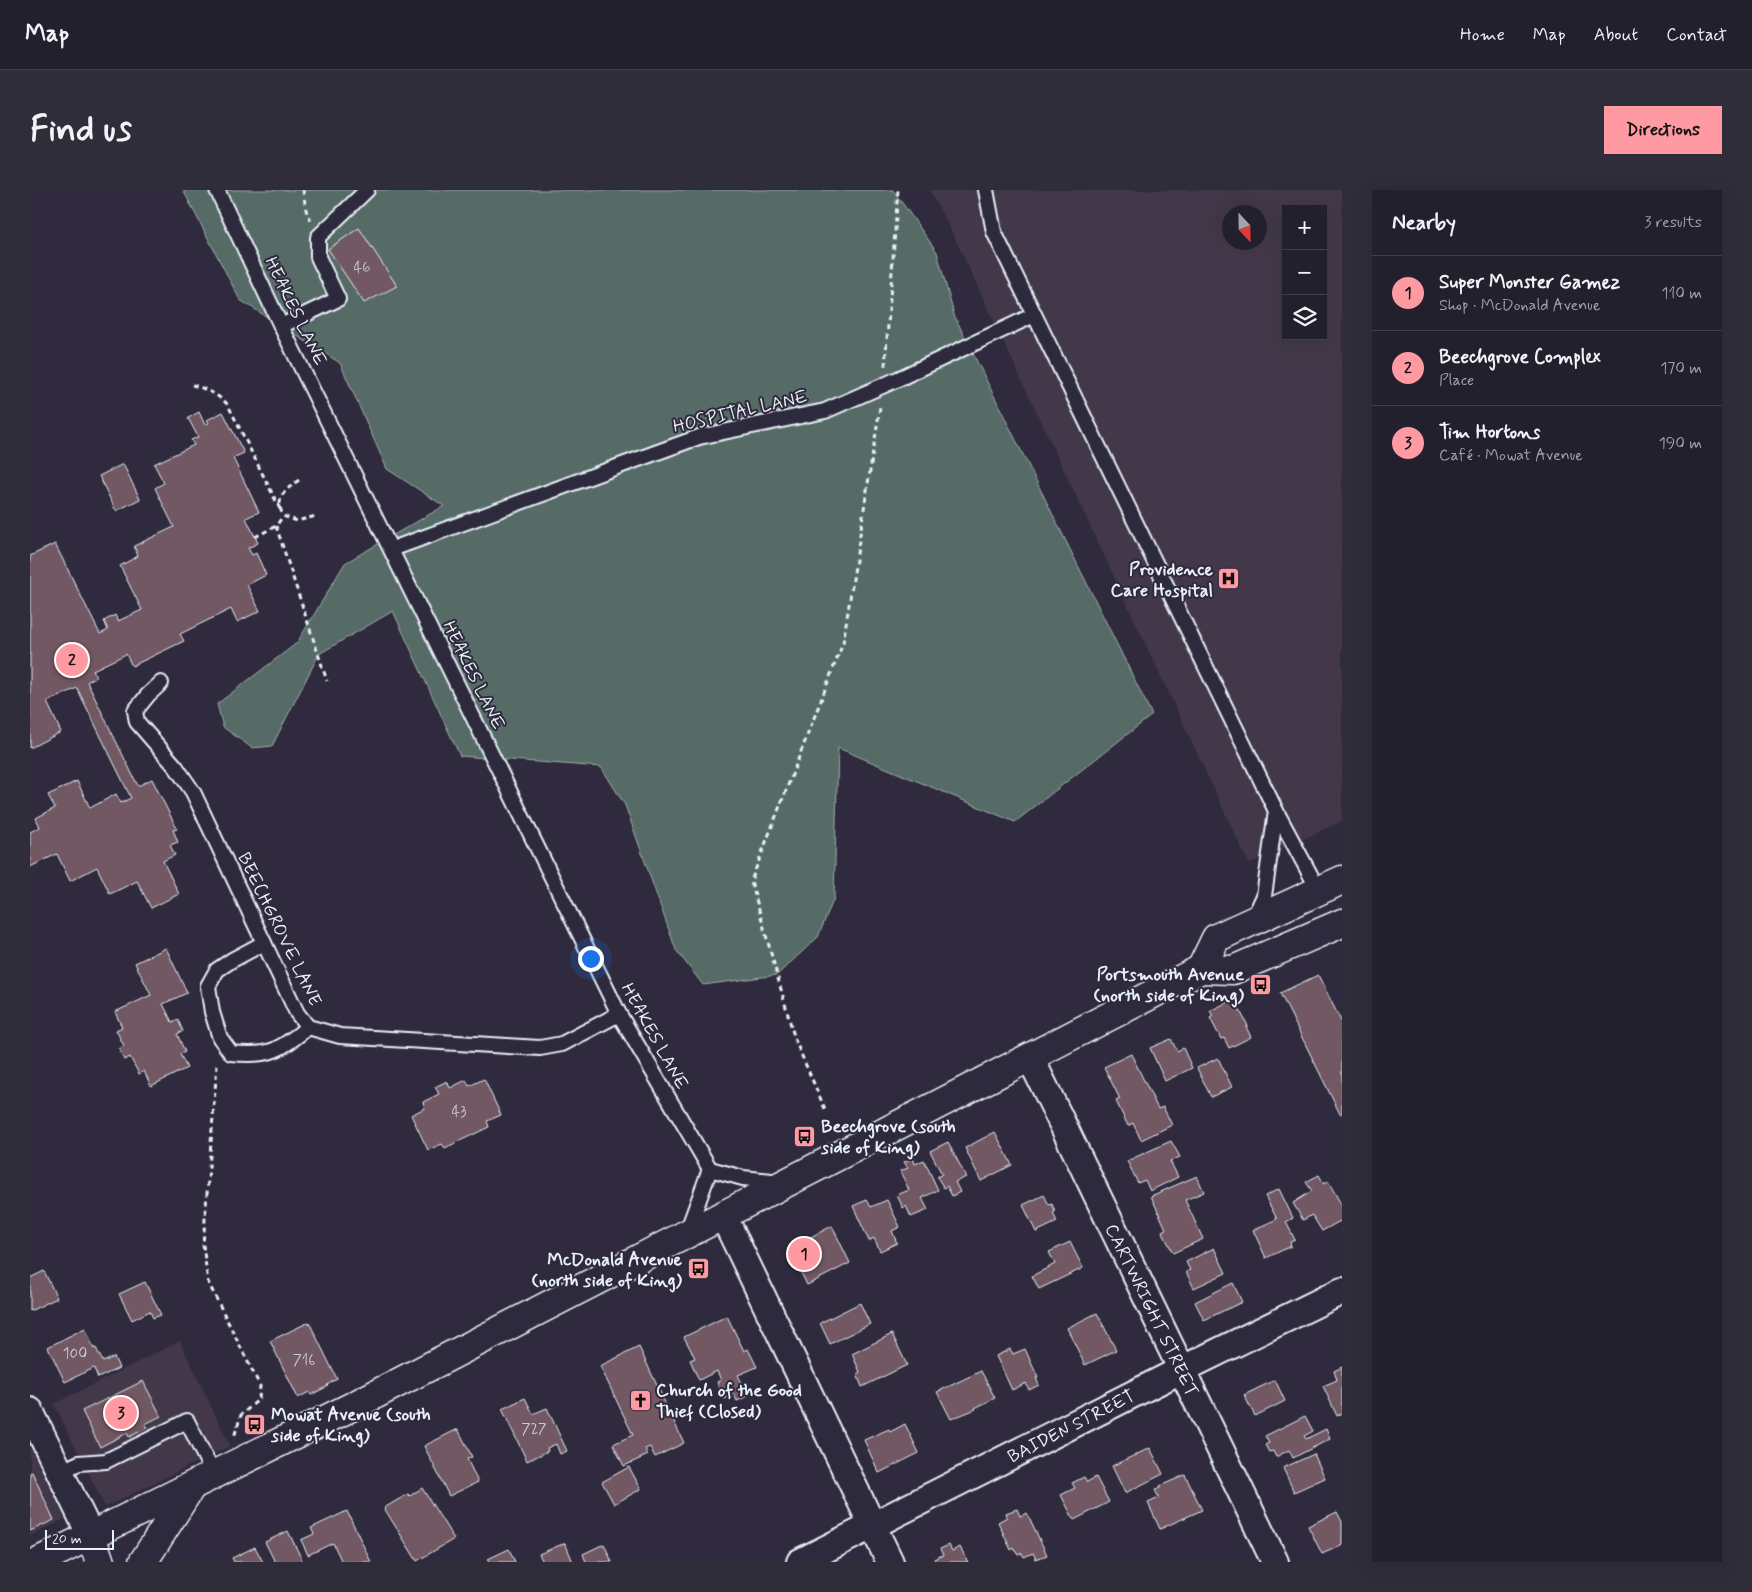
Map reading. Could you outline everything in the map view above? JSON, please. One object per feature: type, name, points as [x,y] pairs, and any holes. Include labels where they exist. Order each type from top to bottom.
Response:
[{"type":"main road","points":[[37,1562],[360,1403],[1201,969],[1233,970],[1340,930],[1331,886],[1216,938],[1201,969]]},
{"type":"main road","points":[[143,1562],[203,1481]]},
{"type":"main road","points":[[91,1536],[100,1562]]},
{"type":"street","name":"CARTWRIGHT STREET","points":[[1030,1057],[1274,1562]]},
{"type":"street","points":[[723,1216],[890,1562]]},
{"type":"street","name":"BAIDEN STREET","points":[[800,1562],[1342,1291]]},
{"type":"street","points":[[30,1411],[91,1536]]},
{"type":"lane","name":"HEAKES LANE","points":[[217,190],[281,326],[620,1014],[710,1169]]},
{"type":"lane","points":[[281,326],[338,299],[318,257],[318,237],[367,190]]},
{"type":"lane","points":[[986,190],[994,232],[1276,811],[1331,886]]},
{"type":"lane","name":"HOSPITAL LANE","points":[[392,549],[698,437],[825,411],[1034,315]]},
{"type":"lane","name":"BEECHGROVE LANE","points":[[161,683],[135,711],[136,722],[176,767],[194,792],[296,1013],[308,1027],[340,1036],[540,1048],[562,1044],[620,1014]]},
{"type":"lane","points":[[1253,920],[1264,896],[1276,811]]},
{"type":"lane","points":[[264,943],[217,970],[208,986],[212,1012],[220,1038],[231,1053],[250,1055],[270,1053],[293,1040],[308,1027]]},
{"type":"lane","points":[[686,1235],[710,1169],[743,1178],[786,1182]]},
{"type":"lane","points":[[60,1472],[79,1463],[106,1461],[187,1421],[203,1481]]},
{"type":"path","points":[[303,190],[306,210],[318,237]]},
{"type":"path","points":[[825,1109],[795,1040],[751,881],[843,642],[883,386],[898,190]]},
{"type":"path","points":[[192,385],[200,386],[216,395],[228,405],[283,516],[296,521],[316,516]]},
{"type":"path","points":[[280,509],[279,503],[282,494],[299,480]]},
{"type":"path","points":[[255,537],[276,526],[283,516]]},
{"type":"path","points":[[276,526],[327,681]]},
{"type":"path","points":[[218,1060],[203,1245],[208,1282],[260,1386],[259,1399],[241,1415],[232,1442]]},
{"type":"shaded area","name":"Providence Care Hospital","points":[[929,190],[1342,190],[1342,821],[1249,864],[950,228]]},
{"type":"shaded area","points":[[180,1341],[230,1446],[105,1507],[54,1404]]},
{"type":"shaded area","points":[[30,1447],[65,1519],[30,1536]]},
{"type":"green space","points":[[183,190],[893,190],[937,252],[954,315],[1152,715],[1015,822],[838,748],[834,898],[818,937],[777,975],[703,985],[676,950],[625,805],[601,767],[460,756],[393,611],[319,654],[272,746],[252,748],[223,727],[217,704],[297,643],[345,563],[444,506],[387,469],[340,363],[240,300]]},
{"type":"building","points":[[359,228],[397,286],[364,303],[328,249]]},
{"type":"building","points":[[199,412],[205,425],[209,423],[207,420],[223,412],[244,453],[233,458],[259,512],[246,518],[258,543],[248,548],[252,555],[256,553],[266,575],[247,585],[260,611],[237,622],[231,609],[180,634],[184,641],[132,666],[126,654],[93,670],[96,677],[87,682],[138,786],[152,779],[177,829],[173,830],[178,842],[170,845],[175,855],[163,861],[179,894],[151,908],[137,881],[110,894],[97,867],[70,881],[57,854],[30,867],[30,832],[40,827],[36,818],[55,808],[48,795],[77,781],[90,808],[116,794],[121,803],[131,798],[77,688],[47,702],[61,732],[30,748],[30,556],[55,544],[100,634],[108,630],[104,621],[115,615],[118,621],[142,610],[120,566],[138,556],[134,546],[174,527],[155,488],[164,483],[154,464],[194,445],[191,440],[198,437],[188,418]]},
{"type":"building","points":[[123,464],[140,499],[116,511],[99,476]]},
{"type":"building","points":[[166,948],[187,993],[163,1004],[172,1022],[178,1020],[183,1031],[177,1034],[185,1052],[180,1054],[187,1068],[151,1086],[144,1071],[139,1074],[130,1057],[124,1060],[119,1049],[124,1046],[116,1030],[122,1027],[115,1012],[151,995],[135,963]]},
{"type":"building","points":[[1318,975],[1342,1023],[1342,1113],[1340,1114],[1280,993]]},
{"type":"building","points":[[1232,1000],[1235,1006],[1237,1005],[1248,1026],[1246,1027],[1251,1037],[1229,1048],[1224,1038],[1221,1039],[1210,1018],[1213,1016],[1210,1011]]},
{"type":"building","points":[[1171,1039],[1177,1051],[1183,1048],[1192,1068],[1165,1081],[1150,1048]]},
{"type":"building","points":[[1131,1054],[1158,1109],[1163,1107],[1172,1125],[1141,1140],[1133,1123],[1128,1126],[1116,1101],[1120,1099],[1104,1067]]},
{"type":"building","points":[[1218,1058],[1232,1087],[1211,1097],[1197,1068]]},
{"type":"building","points":[[484,1079],[501,1115],[487,1121],[489,1127],[445,1148],[442,1144],[428,1150],[411,1115],[425,1108],[423,1102],[439,1094],[435,1087],[447,1081],[450,1088],[466,1080],[469,1086]]},
{"type":"building","points":[[995,1132],[1012,1165],[981,1181],[965,1148]]},
{"type":"building","points":[[1171,1141],[1180,1157],[1170,1161],[1178,1177],[1150,1191],[1145,1180],[1138,1183],[1127,1161]]},
{"type":"building","points":[[948,1142],[966,1177],[955,1182],[960,1192],[952,1196],[947,1186],[944,1188],[937,1177],[942,1174],[930,1151]]},
{"type":"building","points":[[913,1158],[915,1164],[924,1160],[938,1190],[922,1198],[928,1210],[911,1217],[906,1206],[903,1208],[897,1195],[909,1190],[900,1171],[908,1168],[904,1162]]},
{"type":"building","points":[[1319,1175],[1324,1184],[1328,1181],[1342,1206],[1342,1220],[1322,1231],[1312,1215],[1303,1220],[1293,1203],[1312,1191],[1306,1182]]},
{"type":"building","points":[[1197,1176],[1204,1192],[1185,1200],[1203,1239],[1173,1253],[1162,1231],[1166,1229],[1151,1196]]},
{"type":"building","points":[[1279,1189],[1293,1218],[1286,1222],[1295,1240],[1290,1242],[1291,1246],[1266,1258],[1253,1230],[1277,1219],[1265,1196]]},
{"type":"building","points":[[1044,1195],[1049,1205],[1052,1204],[1057,1222],[1036,1232],[1023,1205]]},
{"type":"building","points":[[867,1200],[871,1207],[887,1200],[900,1227],[892,1231],[897,1243],[880,1251],[874,1238],[869,1241],[853,1206]]},
{"type":"building","points":[[832,1226],[850,1263],[807,1285],[789,1248]]},
{"type":"building","points":[[1070,1242],[1083,1268],[1039,1289],[1032,1276],[1055,1264],[1049,1252]]},
{"type":"building","points":[[1214,1248],[1226,1273],[1194,1288],[1186,1272],[1190,1270],[1186,1262]]},
{"type":"building","points":[[44,1271],[57,1298],[30,1311],[30,1278]]},
{"type":"building","points":[[145,1282],[161,1315],[153,1318],[150,1311],[132,1320],[119,1294]]},
{"type":"building","points":[[1233,1283],[1242,1302],[1204,1320],[1195,1302]]},
{"type":"building","points":[[860,1303],[870,1324],[830,1344],[820,1323]]},
{"type":"building","points":[[1097,1313],[1116,1350],[1085,1365],[1067,1328]]},
{"type":"building","points":[[727,1316],[744,1351],[748,1349],[757,1367],[738,1375],[748,1396],[737,1401],[734,1394],[725,1399],[717,1382],[721,1380],[717,1371],[699,1380],[690,1360],[695,1358],[684,1337]]},
{"type":"building","points":[[309,1322],[337,1379],[311,1395],[309,1392],[298,1398],[270,1341]]},
{"type":"building","points":[[85,1328],[94,1349],[96,1348],[103,1362],[114,1357],[119,1368],[98,1378],[94,1368],[65,1382],[48,1347]]},
{"type":"building","points":[[892,1334],[907,1365],[862,1387],[857,1374],[860,1372],[852,1354]]},
{"type":"building","name":"Church of the Good Thief (Closed)","points":[[639,1347],[684,1443],[655,1457],[650,1447],[645,1449],[648,1455],[624,1466],[613,1444],[633,1435],[600,1366]]},
{"type":"building","points":[[1010,1349],[1013,1354],[1025,1349],[1038,1378],[1036,1378],[1039,1385],[1029,1390],[1026,1383],[1012,1390],[996,1356]]},
{"type":"building","points":[[1342,1367],[1342,1413],[1337,1416],[1323,1386],[1337,1380],[1334,1371]]},
{"type":"building","points":[[981,1371],[995,1398],[976,1409],[951,1419],[937,1392]]},
{"type":"building","points":[[1275,1380],[1285,1401],[1255,1416],[1244,1395]]},
{"type":"building","points":[[143,1381],[161,1416],[145,1424],[147,1428],[129,1437],[127,1433],[100,1447],[82,1411]]},
{"type":"building","points":[[525,1398],[533,1414],[547,1408],[567,1451],[560,1454],[556,1444],[547,1448],[548,1451],[527,1461],[502,1409]]},
{"type":"building","points":[[1305,1416],[1313,1431],[1304,1436],[1306,1439],[1326,1429],[1330,1439],[1293,1458],[1289,1450],[1276,1457],[1273,1451],[1269,1452],[1265,1445],[1269,1443],[1265,1436]]},
{"type":"building","points":[[905,1424],[919,1453],[879,1473],[864,1440],[889,1429],[890,1432]]},
{"type":"building","points":[[458,1429],[472,1457],[467,1459],[478,1482],[449,1496],[424,1446]]},
{"type":"building","points":[[1150,1448],[1163,1474],[1125,1493],[1112,1466]]},
{"type":"building","points":[[1314,1454],[1325,1478],[1294,1492],[1283,1468]]},
{"type":"building","points":[[629,1467],[641,1489],[614,1504],[602,1482]]},
{"type":"building","points":[[32,1472],[54,1520],[30,1531],[30,1473]]},
{"type":"building","points":[[1185,1475],[1202,1510],[1160,1529],[1148,1503],[1159,1498],[1155,1490],[1160,1488],[1160,1486]]},
{"type":"building","points":[[1084,1477],[1087,1482],[1096,1477],[1109,1502],[1074,1520],[1061,1495],[1075,1488],[1072,1483]]},
{"type":"building","points":[[422,1488],[454,1539],[417,1561],[384,1508]]},
{"type":"building","points":[[1017,1509],[1020,1516],[1027,1513],[1047,1555],[1036,1559],[1033,1553],[1024,1557],[1022,1553],[1018,1555],[1014,1548],[1011,1550],[998,1522],[1007,1517],[1006,1513]]},
{"type":"building","points":[[347,1511],[371,1562],[342,1562],[333,1543],[308,1555],[301,1540],[314,1534],[311,1528]]},
{"type":"building","points":[[1337,1512],[1342,1522],[1342,1545],[1322,1554],[1308,1526]]},
{"type":"building","points":[[288,1531],[303,1562],[275,1562],[265,1542]]},
{"type":"building","points":[[565,1543],[573,1562],[543,1562],[539,1554]]},
{"type":"building","points":[[604,1544],[612,1562],[586,1562],[583,1554]]},
{"type":"building","points":[[949,1545],[952,1551],[960,1547],[968,1562],[935,1562],[934,1559],[943,1555],[940,1549]]},
{"type":"building","points":[[255,1547],[263,1562],[234,1562],[232,1558]]},
{"type":"building","points":[[509,1549],[515,1562],[489,1562],[488,1559]]},
{"type":"place","name":"Providence Care Hospital","points":[[1229,579]]},
{"type":"place","name":"Beechgrove Complex","points":[[72,660]]},
{"type":"place","name":"Portsmouth Avenue (north side of King)","points":[[1260,984]]},
{"type":"place","name":"Beechgrove (south side of King)","points":[[805,1136]]},
{"type":"place","name":"Super Monster Gamez","points":[[804,1254]]},
{"type":"place","name":"McDonald Avenue (north side of King)","points":[[698,1269]]},
{"type":"place","name":"Church of the Good Thief (Closed)","points":[[640,1400]]},
{"type":"place","name":"Tim Hortons","points":[[121,1413]]},
{"type":"place","name":"Mowat Avenue (south side of King)","points":[[255,1424]]}]
